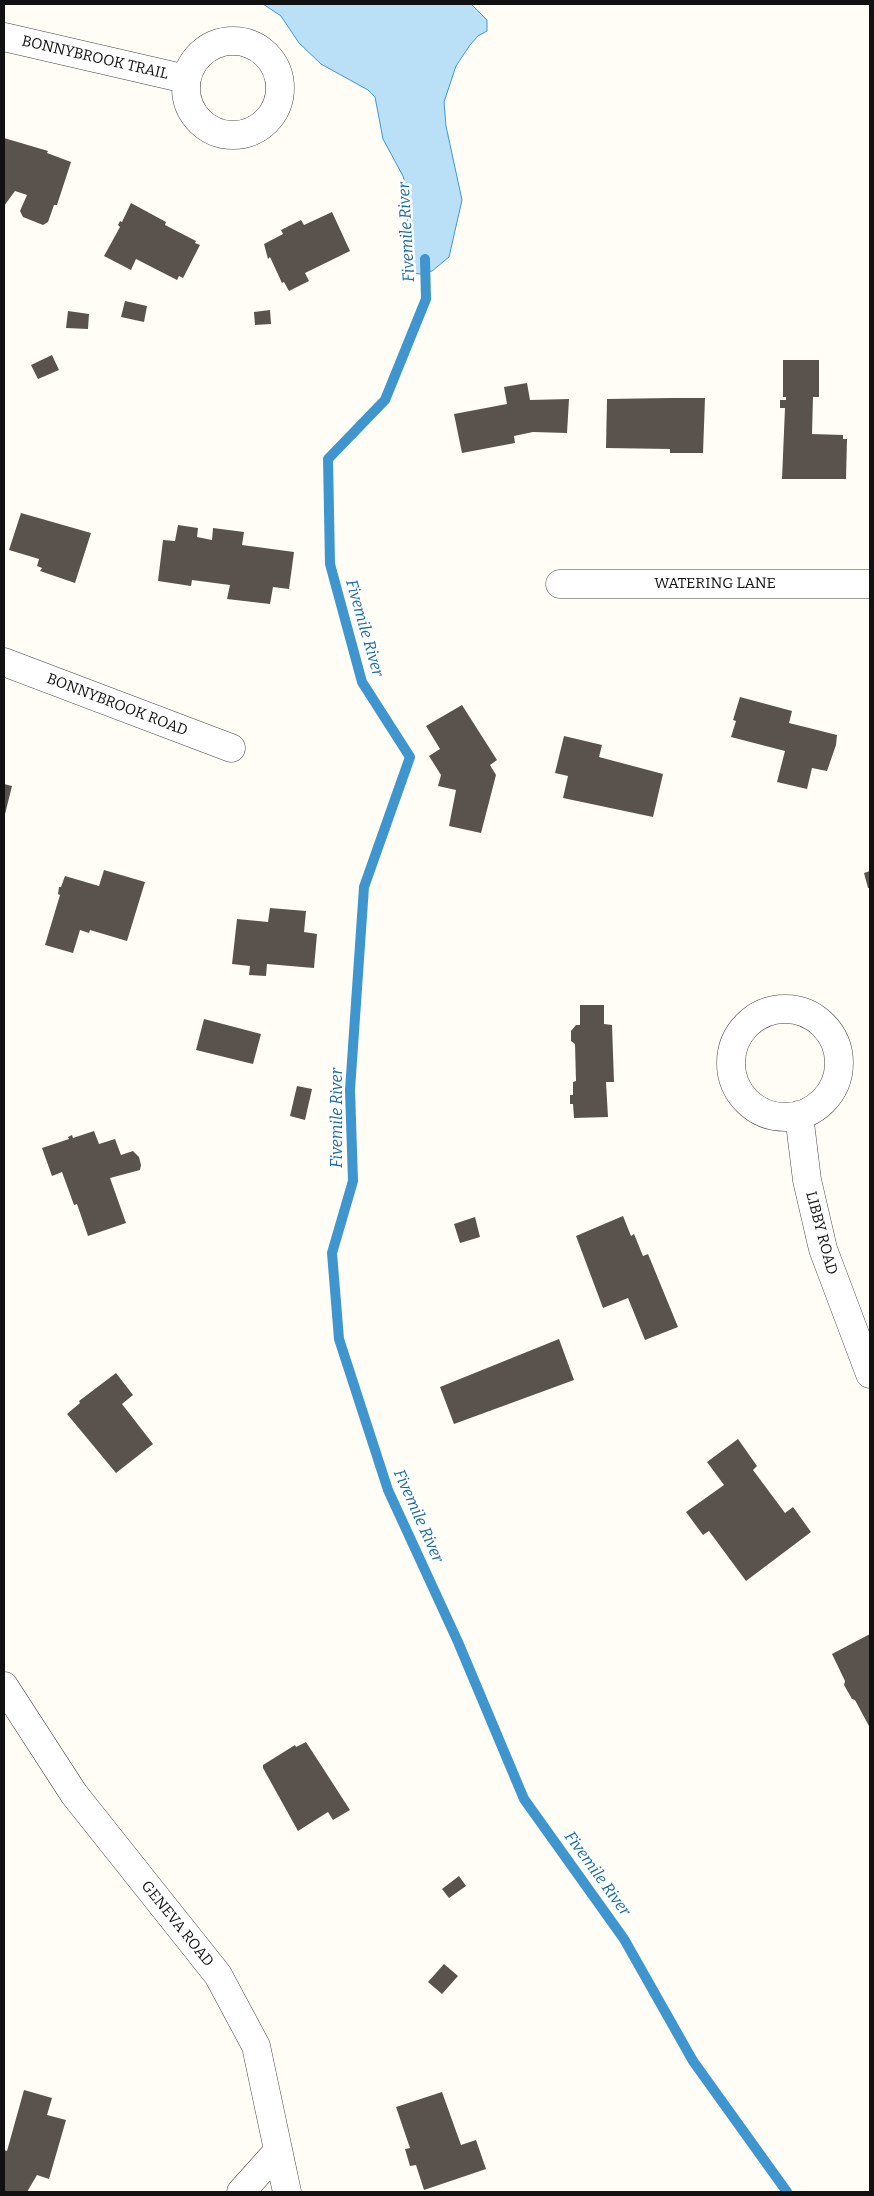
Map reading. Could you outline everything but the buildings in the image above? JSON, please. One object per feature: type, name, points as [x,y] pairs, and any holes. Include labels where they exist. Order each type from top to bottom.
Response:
[{"type":"street","name":"BONNYBROOK TRAIL","points":[[4,37],[186,80]]},
{"type":"street","name":"WATERING LANE","points":[[560,584],[870,584]]},
{"type":"street","name":"BONNYBROOK ROAD","points":[[4,662],[231,748]]},
{"type":"street","name":"LIBBY ROAD","points":[[799,1115],[807,1180],[823,1249],[870,1374]]},
{"type":"street","name":"GENEVA ROAD","points":[[4,1686],[74,1794],[218,1975],[256,2046],[286,2192]]},
{"type":"street","points":[[241,2192],[277,2152]]},
{"type":"water","points":[[263,4],[471,4],[487,20],[487,31],[478,36],[470,45],[456,66],[444,102],[446,126],[462,200],[449,257],[432,271],[421,274],[410,273],[404,265],[409,199],[403,176],[383,139],[375,97],[368,90],[321,64],[299,43],[281,16]]},
{"type":"waterway","name":"Fivemile River","points":[[425,259],[426,299],[385,400],[328,459],[330,564],[362,682],[410,757],[364,887],[350,1090],[353,1181],[332,1253],[339,1339],[388,1490],[458,1642],[524,1799],[624,1939],[693,2061],[787,2192]]}]
